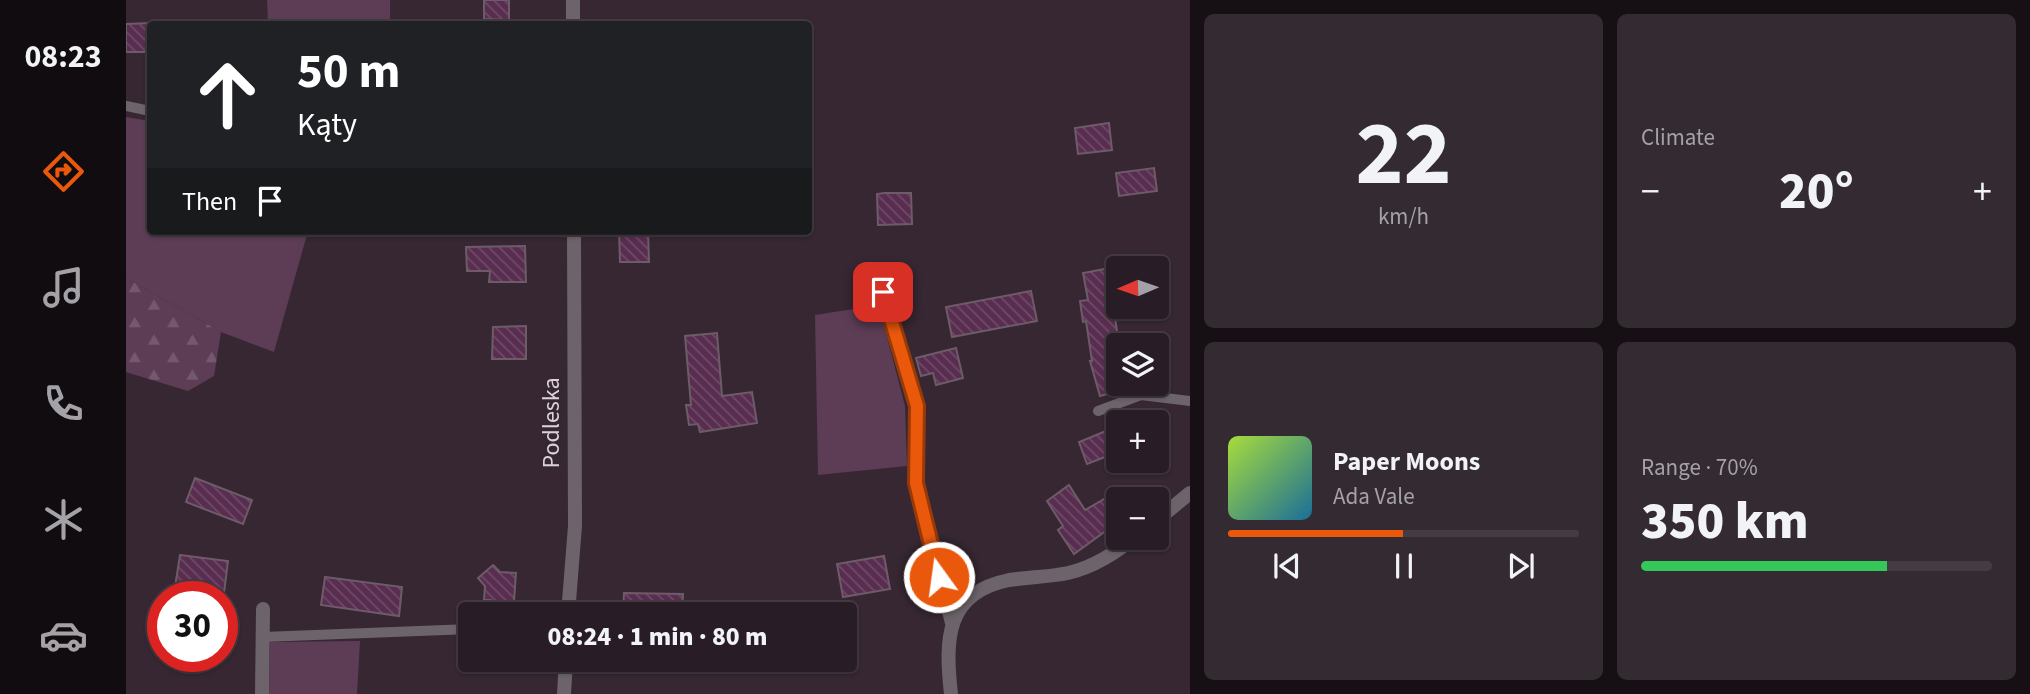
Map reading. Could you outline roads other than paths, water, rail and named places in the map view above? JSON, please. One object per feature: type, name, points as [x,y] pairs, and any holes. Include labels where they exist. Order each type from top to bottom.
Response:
[{"type":"street","points":[[573,0],[573,21]]},
{"type":"street","name":"Podleska","points":[[569,602],[575,526],[574,235]]},
{"type":"street","points":[[883,292],[917,406],[916,483],[952,623]]},
{"type":"street","points":[[1169,510],[1190,493]]},
{"type":"street","points":[[951,694],[947,647],[952,623],[975,593],[991,584],[1069,573],[1119,550]]},
{"type":"street","points":[[262,694],[263,609]]},
{"type":"street","points":[[564,694],[565,672]]},
{"type":"lane","points":[[126,106],[147,110]]},
{"type":"lane","points":[[1098,411],[1140,395],[1190,401]]},
{"type":"lane","points":[[263,637],[458,630]]}]
